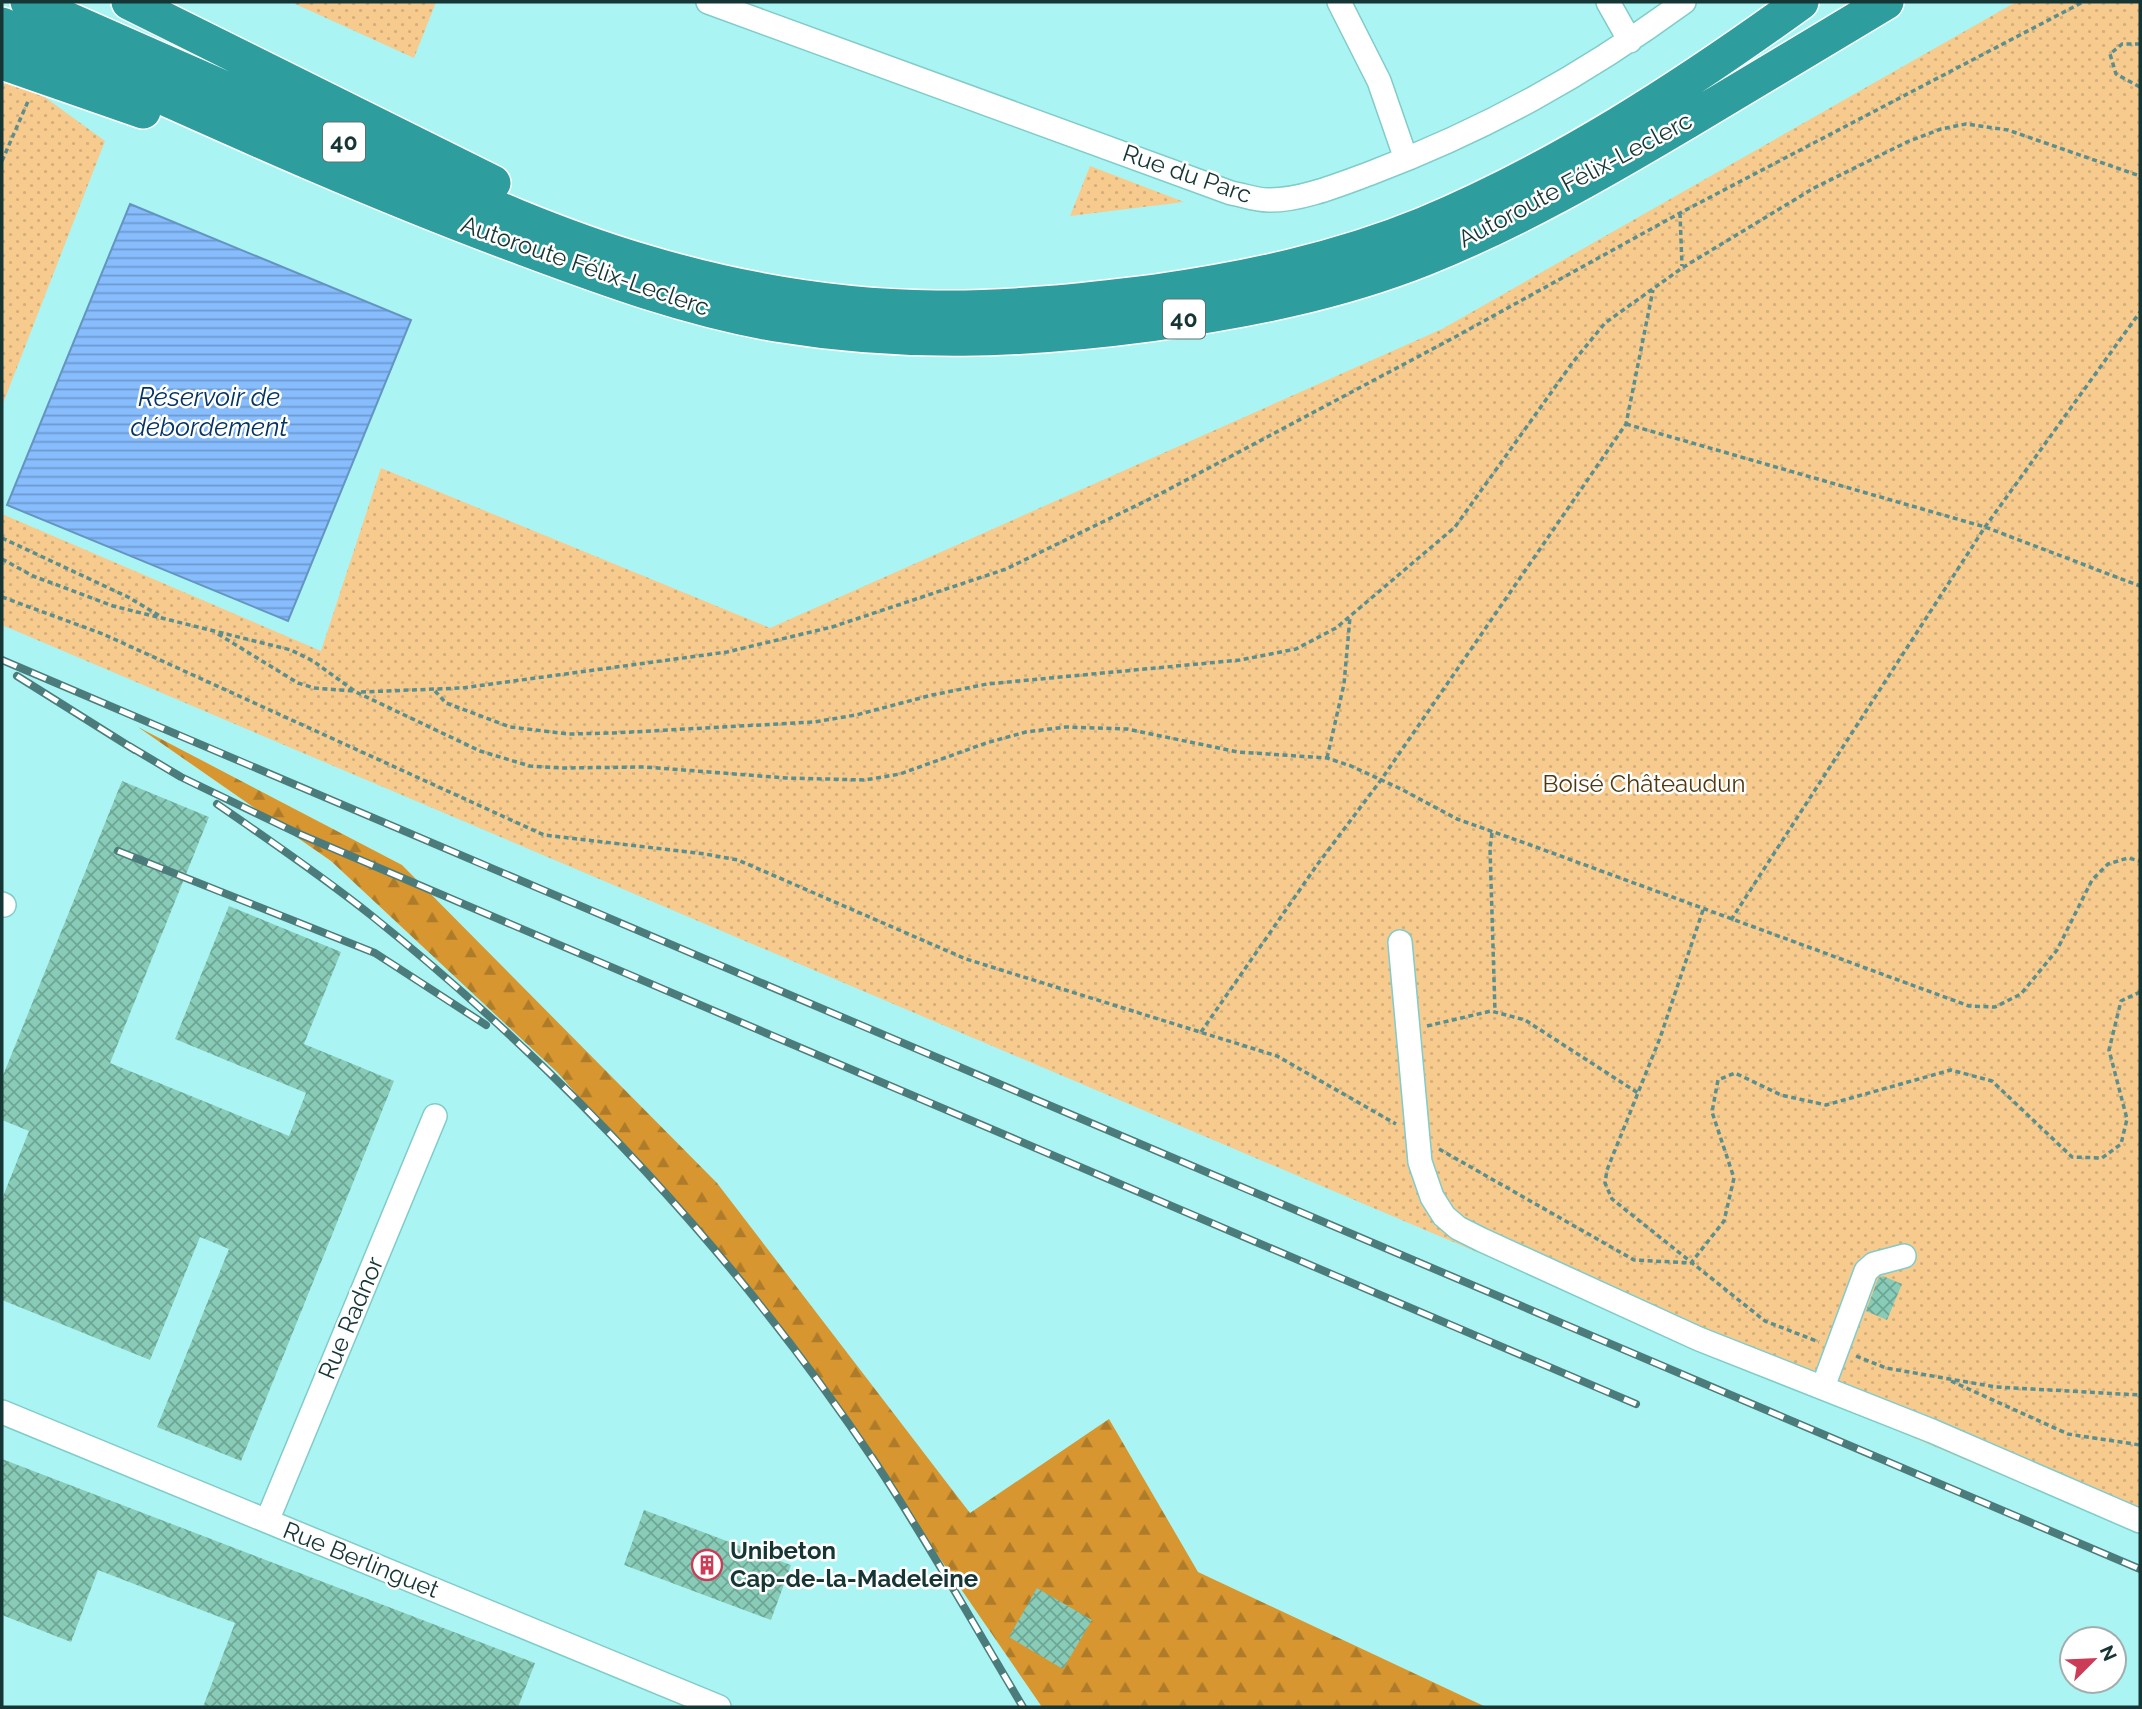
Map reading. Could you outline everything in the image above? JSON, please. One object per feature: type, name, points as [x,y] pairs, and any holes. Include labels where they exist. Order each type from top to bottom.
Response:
[{"type":"highway","name":"Autoroute Félix-Leclerc","points":[[28,2],[495,208],[586,243],[666,268],[755,289],[835,301],[933,308],[1006,307],[1068,302],[1179,288],[1276,271],[1373,244],[1511,185],[1642,111],[1801,2]]},
{"type":"highway","points":[[129,2],[666,268]]},
{"type":"highway","name":"Autoroute Félix-Leclerc","points":[[2,25],[427,212],[631,287],[704,308],[778,324],[851,334],[928,340],[1051,336],[1164,322],[1251,308],[1373,277],[1466,241],[1547,201],[1612,166],[1886,2]]},
{"type":"highway","points":[[2,62],[427,212]]},
{"type":"street","name":"Rue du Parc","points":[[708,2],[1222,189],[1268,200],[1318,191],[1440,146],[1521,107],[1630,41],[1684,2]]},
{"type":"street","points":[[1339,2],[1378,81],[1406,159]]},
{"type":"street","points":[[1608,2],[1630,41]]},
{"type":"street","points":[[1400,942],[1420,1162],[1432,1197],[1444,1216],[1458,1228],[1628,1308],[2140,1521]]},
{"type":"street","name":"Rue Radnor","points":[[267,1521],[435,1116]]},
{"type":"street","points":[[1823,1387],[1866,1271],[1874,1264],[1904,1256]]},
{"type":"street","name":"Rue Berlinguet","points":[[2,1412],[719,1707]]},
{"type":"path","points":[[214,631],[298,683],[314,688],[356,692],[435,691],[750,648],[866,617],[992,575],[1160,494],[1680,213],[2083,2]]},
{"type":"path","points":[[2140,44],[2122,44],[2110,54],[2116,74],[2140,87]]},
{"type":"path","points":[[2,161],[30,99]]},
{"type":"path","points":[[435,691],[446,702],[510,727],[552,733],[613,733],[814,722],[856,715],[941,692],[987,684],[1270,656],[1306,645],[1326,635],[1455,527],[1592,338],[1615,315],[1682,268],[1791,202],[1907,142],[1955,126],[1976,124],[2008,130],[2140,176]]},
{"type":"path","points":[[1680,213],[1682,268]]},
{"type":"path","points":[[1201,1032],[1317,865],[1381,780],[1626,424],[1653,290]]},
{"type":"path","points":[[1731,920],[1985,527],[2140,312]]},
{"type":"path","points":[[1626,424],[1985,527],[2140,586]]},
{"type":"path","points":[[2,538],[128,597],[162,617]]},
{"type":"path","points":[[2,559],[33,576],[86,597],[135,612],[291,650],[313,661],[356,692],[487,753],[517,763],[545,768],[646,767],[786,778],[865,780],[900,775],[1006,737],[1036,730],[1075,727],[1127,729],[1238,752],[1327,758],[1351,766],[1457,819],[1492,833],[1969,1006],[1995,1007],[2021,994],[2057,950],[2092,880],[2108,864],[2127,858],[2140,861]]},
{"type":"path","points":[[2,597],[103,634],[544,835],[738,860],[966,959],[1277,1056],[1634,1260],[1691,1264]]},
{"type":"path","points":[[1327,758],[1344,684],[1350,617]]},
{"type":"path","points":[[1492,833],[1490,848],[1495,1012]]},
{"type":"path","points":[[1703,910],[1660,1038],[1607,1170],[1605,1183],[1612,1199],[1765,1321],[1886,1368],[1996,1387],[2140,1395]]},
{"type":"path","points":[[1691,1264],[1724,1221],[1734,1178],[1712,1112],[1718,1080],[1735,1073],[1781,1096],[1826,1105],[1951,1070],[1992,1082],[2072,1157],[2102,1158],[2121,1144],[2127,1119],[2109,1050],[2121,1001],[2140,992]]},
{"type":"path","points":[[1408,1031],[1495,1012],[1525,1020],[1638,1093]]},
{"type":"path","points":[[1946,1379],[2068,1433],[2140,1445]]},
{"type":"green space","points":[[291,2],[436,2],[414,58]]},
{"type":"green space","name":"Boisé Châteaudun","points":[[2016,2],[2140,2],[2140,1534],[2,625],[2,514],[321,651],[381,468],[770,628],[1442,329]]},
{"type":"green space","points":[[24,82],[105,141],[2,406],[2,84]]},
{"type":"green space","points":[[1090,166],[1184,202],[1070,216]]},
{"type":"green space","points":[[138,727],[402,865],[717,1183],[970,1513],[1109,1419],[1198,1572],[1486,1707],[1042,1707],[858,1434],[784,1332],[558,1073],[331,861]]},
{"type":"water","name":"Réservoir de débordement","points":[[130,204],[411,320],[288,621],[7,505]]},
{"type":"building","points":[[122,781],[209,817],[110,1063],[289,1136],[306,1093],[175,1039],[229,906],[341,952],[304,1044],[394,1081],[241,1461],[157,1427],[229,1249],[200,1237],[150,1360],[2,1300],[2,1199],[29,1131],[2,1120],[2,1078]]},
{"type":"building","points":[[1883,1276],[1902,1284],[1887,1320],[1866,1311],[1878,1279]]},
{"type":"building","points":[[2,1459],[535,1663],[518,1707],[203,1707],[235,1623],[98,1570],[71,1642],[2,1615]]},
{"type":"building","name":"Unibeton Cap-de-la-Madeleine","points":[[644,1510],[791,1565],[771,1620],[624,1565]]},
{"type":"building","points":[[1037,1588],[1092,1620],[1063,1669],[1009,1637]]},
{"type":"railway","points":[[2,660],[2140,1569]]},
{"type":"railway","points":[[17,676],[135,750]]},
{"type":"railway","points":[[129,746],[181,777],[297,833],[1636,1404]]},
{"type":"railway","points":[[217,804],[334,887],[443,976],[513,1038],[645,1171],[707,1241],[824,1388],[896,1495],[1023,1707]]},
{"type":"railway","points":[[118,851],[375,953],[486,1025]]},
{"type":"place","name":"Unibeton Cap-de-la-Madeleine","points":[[707,1565]]}]
